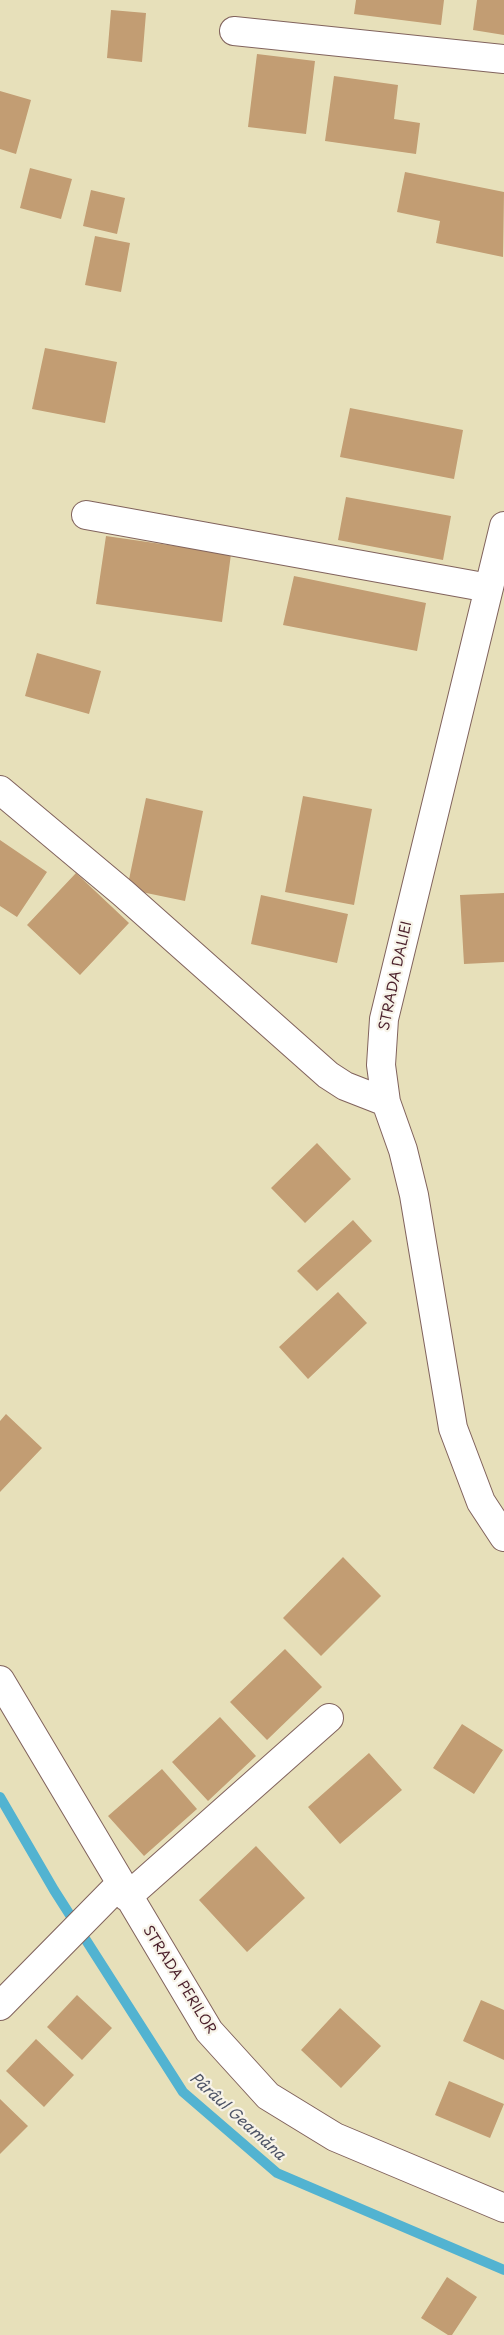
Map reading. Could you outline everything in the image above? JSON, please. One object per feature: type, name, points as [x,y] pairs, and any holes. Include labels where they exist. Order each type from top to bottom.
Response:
[{"type":"street","points":[[234,31],[504,59]]},
{"type":"street","points":[[86,515],[489,588]]},
{"type":"street","name":"STRADA DALIEI","points":[[504,526],[384,1019],[381,1065],[386,1102],[403,1150],[414,1195],[453,1428],[481,1502],[504,1538]]},
{"type":"street","points":[[0,790],[124,893],[328,1075],[345,1086],[386,1102]]},
{"type":"street","name":"STRADA PERILOR","points":[[0,1680],[208,2031],[268,2096],[335,2137],[504,2208]]},
{"type":"street","points":[[0,2006],[124,1891],[329,1718]]},
{"type":"building","points":[[356,0],[444,0],[441,25],[354,14]]},
{"type":"building","points":[[477,0],[504,0],[504,35],[473,30]]},
{"type":"building","points":[[111,10],[146,13],[142,62],[107,58]]},
{"type":"building","points":[[257,54],[315,61],[306,134],[248,127]]},
{"type":"building","points":[[334,76],[398,85],[394,119],[420,123],[416,154],[325,141]]},
{"type":"building","points":[[0,91],[31,100],[16,154],[0,149]]},
{"type":"building","points":[[30,168],[72,179],[61,219],[20,208]]},
{"type":"building","points":[[405,172],[504,192],[503,257],[436,243],[440,221],[397,212]]},
{"type":"building","points":[[91,190],[125,198],[117,234],[83,226]]},
{"type":"building","points":[[95,236],[130,243],[121,292],[85,285]]},
{"type":"building","points":[[45,348],[117,362],[105,423],[32,409]]},
{"type":"building","points":[[350,408],[463,430],[454,479],[340,457]]},
{"type":"building","points":[[346,497],[451,516],[443,560],[338,540]]},
{"type":"building","points":[[106,536],[231,554],[222,622],[96,604]]},
{"type":"building","points":[[294,576],[426,603],[417,651],[283,625]]},
{"type":"building","points":[[37,653],[101,671],[89,714],[25,696]]},
{"type":"building","points":[[303,796],[372,809],[354,905],[285,892]]},
{"type":"building","points":[[146,798],[203,811],[185,901],[127,889]]},
{"type":"building","points":[[0,840],[47,872],[17,917],[0,906]]},
{"type":"building","points":[[76,873],[129,923],[80,975],[27,925]]},
{"type":"building","points":[[504,893],[504,962],[464,964],[460,895]]},
{"type":"building","points":[[261,895],[348,914],[337,963],[251,944]]},
{"type":"building","points":[[317,1143],[351,1179],[305,1223],[271,1188]]},
{"type":"building","points":[[353,1220],[372,1241],[317,1291],[297,1271]]},
{"type":"building","points":[[338,1292],[367,1323],[308,1379],[279,1347]]},
{"type":"building","points":[[6,1414],[42,1448],[0,1492],[0,1421]]},
{"type":"building","points":[[343,1557],[381,1596],[321,1656],[283,1618]]},
{"type":"building","points":[[285,1649],[322,1687],[267,1740],[230,1702]]},
{"type":"building","points":[[220,1717],[256,1756],[208,1801],[172,1762]]},
{"type":"building","points":[[462,1724],[503,1750],[474,1794],[433,1768]]},
{"type":"building","points":[[369,1753],[402,1790],[340,1844],[308,1807]]},
{"type":"building","points":[[162,1769],[197,1809],[144,1856],[108,1816]]},
{"type":"building","points":[[256,1846],[305,1898],[247,1952],[199,1900]]},
{"type":"building","points":[[77,1995],[112,2028],[82,2060],[47,2027]]},
{"type":"building","points":[[481,2000],[504,2010],[504,2060],[463,2041]]},
{"type":"building","points":[[340,2008],[381,2046],[341,2088],[301,2050]]},
{"type":"building","points":[[36,2039],[74,2075],[44,2107],[6,2071]]},
{"type":"building","points":[[449,2081],[504,2104],[490,2138],[435,2115]]},
{"type":"building","points":[[0,2099],[28,2126],[0,2154]]},
{"type":"building","points":[[447,2277],[477,2297],[452,2335],[448,2335],[421,2318]]},
{"type":"waterway","name":"Pârâul Geamăna","points":[[0,1797],[54,1890],[183,2092],[277,2173],[504,2270]]}]
